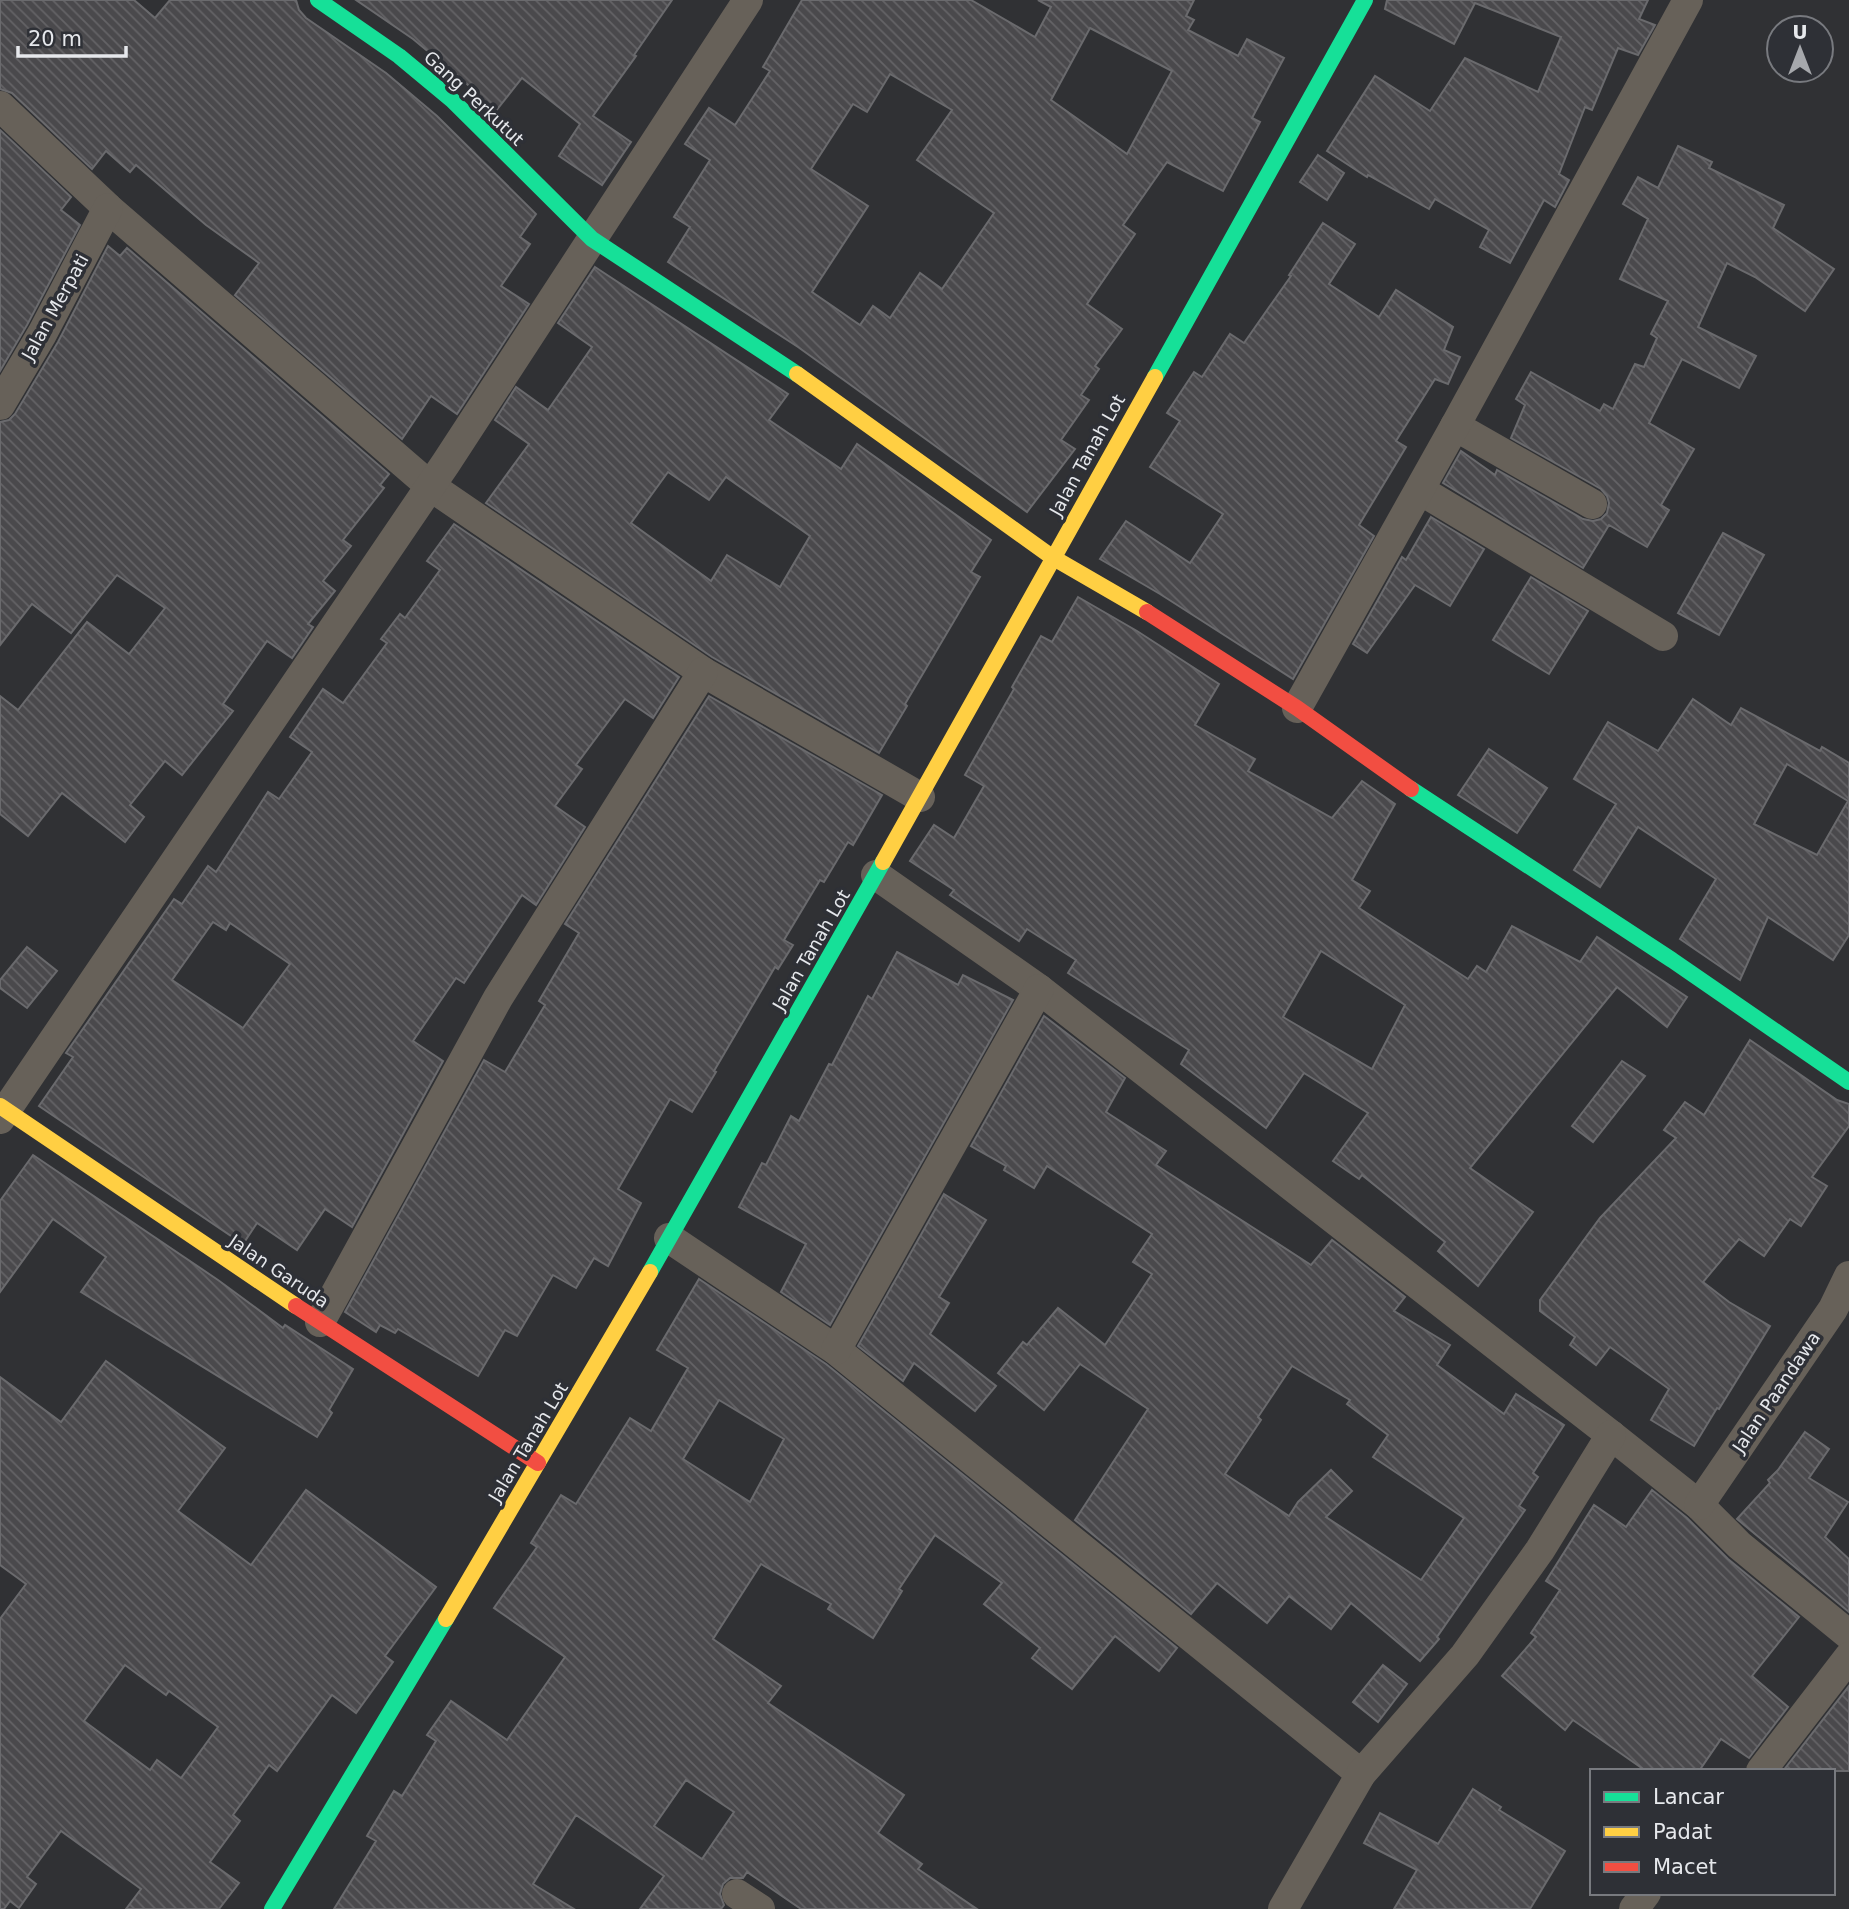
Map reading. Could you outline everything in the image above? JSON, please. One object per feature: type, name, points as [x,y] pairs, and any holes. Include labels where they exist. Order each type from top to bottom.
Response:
[{"type":"street","name":"Gang Perkutut","points":[[318,0],[399,56],[452,100],[592,239],[785,365],[1052,557],[1148,612],[1297,708],[1438,808],[1672,960],[1849,1082]]},
{"type":"street","points":[[2,1112],[430,486],[748,0]]},
{"type":"street","name":"Jalan Tanah Lot","points":[[272,1909],[669,1238],[920,797],[1365,0]]},
{"type":"street","points":[[1297,708],[1420,490],[1688,0]]},
{"type":"street","points":[[0,106],[108,208],[430,486],[703,672],[920,797]]},
{"type":"street","name":"Jalan Merpati","points":[[0,405],[42,334],[108,208]]},
{"type":"street","points":[[1455,426],[1592,504]]},
{"type":"street","points":[[1420,490],[1663,636]]},
{"type":"street","points":[[320,1322],[498,998],[703,672]]},
{"type":"street","points":[[876,875],[1039,989],[1611,1435],[1699,1505],[1738,1545],[1849,1635]]},
{"type":"street","points":[[836,1350],[1039,989]]},
{"type":"street","name":"Jalan Garuda","points":[[2,1112],[538,1463]]},
{"type":"street","points":[[669,1238],[836,1350],[1361,1774]]},
{"type":"street","name":"Jalan Paandawa","points":[[1699,1505],[1833,1309],[1849,1276]]},
{"type":"street","points":[[1283,1909],[1361,1774],[1465,1655],[1540,1550],[1611,1435]]},
{"type":"street","points":[[1763,1769],[1849,1657]]},
{"type":"building","points":[[0,0],[134,0],[155,18],[170,0],[296,0],[299,10],[306,18],[386,73],[437,116],[536,214],[520,237],[530,244],[501,286],[529,304],[457,414],[431,396],[402,439],[235,295],[259,263],[206,225],[136,165],[130,172],[106,151],[92,169],[12,93],[0,89]]},
{"type":"building","points":[[356,0],[672,0],[593,116],[631,142],[602,185],[559,156],[580,124],[522,78],[495,112],[466,83],[413,39]]},
{"type":"building","points":[[802,0],[971,0],[1035,37],[1051,7],[1038,0],[1194,0],[1186,16],[1194,20],[1188,30],[1238,56],[1247,39],[1284,58],[1252,118],[1260,122],[1223,191],[1167,162],[1123,225],[1135,234],[1087,304],[1122,329],[1095,366],[1099,369],[1081,395],[1089,400],[1061,440],[1075,449],[1027,512],[798,347],[668,262],[690,227],[674,217],[710,160],[685,144],[709,108],[735,125],[770,71],[763,67]],"holes":[[[1090,28],[1172,71],[1127,154],[1051,100]],[[890,74],[952,110],[917,160],[994,213],[942,289],[920,273],[890,318],[873,306],[860,325],[812,292],[868,206],[811,169],[853,104],[867,112]]]},
{"type":"building","points":[[1387,0],[1648,0],[1639,19],[1655,25],[1638,55],[1618,48],[1592,110],[1585,107],[1559,174],[1569,180],[1555,207],[1544,200],[1510,263],[1480,247],[1489,230],[1435,199],[1429,209],[1368,175],[1367,177],[1327,151],[1375,76],[1430,111],[1465,58],[1538,92],[1561,37],[1475,3],[1454,44],[1385,9]]},
{"type":"building","points":[[0,130],[71,197],[61,210],[80,225],[0,371]]},
{"type":"building","points":[[1678,146],[1712,162],[1709,168],[1784,205],[1773,228],[1834,269],[1805,311],[1755,277],[1727,263],[1698,327],[1756,356],[1739,388],[1682,359],[1649,423],[1694,449],[1661,505],[1669,510],[1647,547],[1609,525],[1583,568],[1443,483],[1461,451],[1495,475],[1497,470],[1583,519],[1601,519],[1607,513],[1609,503],[1601,489],[1511,438],[1525,405],[1516,399],[1531,372],[1600,411],[1604,404],[1613,409],[1635,364],[1644,367],[1657,338],[1651,334],[1668,301],[1620,279],[1648,219],[1623,204],[1638,177],[1658,188]]},
{"type":"building","points":[[1318,155],[1344,173],[1327,200],[1300,182]]},
{"type":"building","points":[[1323,223],[1355,244],[1329,284],[1379,317],[1396,290],[1453,327],[1444,350],[1460,357],[1448,384],[1435,379],[1396,441],[1406,447],[1359,525],[1374,536],[1293,679],[1100,559],[1126,521],[1190,563],[1223,514],[1150,467],[1180,421],[1167,413],[1194,372],[1202,377],[1230,334],[1244,343],[1291,276],[1289,275]]},
{"type":"building","points":[[108,246],[120,256],[127,248],[389,474],[380,485],[384,488],[343,540],[351,546],[323,581],[335,591],[308,624],[313,627],[292,658],[267,641],[223,704],[233,711],[182,775],[165,761],[130,805],[144,817],[125,842],[62,793],[28,836],[0,814],[0,696],[18,710],[87,622],[129,654],[165,608],[117,575],[71,633],[32,604],[0,645],[0,422],[9,420],[15,414],[58,342]]},
{"type":"building","points":[[595,267],[788,394],[769,420],[841,469],[857,444],[991,540],[971,572],[980,577],[879,753],[712,657],[486,503],[529,444],[495,420],[516,387],[548,410],[592,347],[558,323]],"holes":[[[668,472],[709,500],[726,477],[810,536],[780,587],[727,555],[711,581],[631,523]]]},
{"type":"building","points":[[1431,517],[1484,549],[1450,606],[1415,585],[1367,653],[1353,644],[1402,557],[1406,560]]},
{"type":"building","points":[[454,524],[679,677],[653,718],[625,699],[576,765],[582,769],[555,806],[585,827],[536,905],[522,895],[464,983],[456,978],[413,1041],[443,1061],[352,1227],[325,1209],[297,1250],[257,1223],[243,1244],[39,1106],[73,1057],[66,1053],[174,899],[182,904],[208,866],[216,872],[268,792],[279,799],[312,752],[290,737],[323,689],[343,703],[387,643],[381,639],[400,614],[405,618],[440,570],[427,561]],"holes":[[[213,922],[226,930],[230,923],[290,964],[243,1028],[172,980]]]},
{"type":"building","points":[[1723,533],[1764,555],[1719,635],[1678,613]]},
{"type":"building","points":[[1531,577],[1588,611],[1549,674],[1493,640]]},
{"type":"building","points":[[1078,597],[1219,684],[1195,725],[1255,759],[1248,771],[1332,818],[1362,781],[1395,804],[1352,880],[1370,891],[1359,908],[1468,979],[1477,966],[1486,972],[1512,926],[1580,962],[1597,937],[1687,997],[1667,1027],[1617,987],[1470,1168],[1533,1212],[1478,1286],[1438,1251],[1445,1242],[1362,1175],[1359,1179],[1333,1161],[1368,1113],[1304,1073],[1266,1128],[1181,1064],[1189,1050],[1068,973],[1076,960],[1027,929],[1019,941],[950,895],[954,890],[910,861],[934,825],[954,838],[984,786],[965,775],[1041,636],[1052,642]],"holes":[[[1321,951],[1405,1005],[1372,1069],[1283,1017]]]},
{"type":"building","points":[[709,696],[882,795],[853,845],[848,842],[824,882],[820,880],[784,940],[793,945],[778,969],[775,967],[692,1112],[670,1099],[618,1189],[641,1203],[608,1266],[594,1258],[576,1288],[553,1275],[517,1336],[505,1330],[478,1376],[398,1329],[395,1333],[380,1325],[376,1332],[345,1312],[484,1060],[505,1072],[545,1005],[539,1001],[579,933],[565,924]]},
{"type":"building","points":[[1693,699],[1731,725],[1741,708],[1820,751],[1822,747],[1849,763],[1849,935],[1833,960],[1768,917],[1740,980],[1680,939],[1716,879],[1638,827],[1600,887],[1574,870],[1616,804],[1574,779],[1608,722],[1658,751]],"holes":[[[1787,764],[1848,801],[1817,855],[1754,824]]]},
{"type":"building","points":[[1489,749],[1547,788],[1517,833],[1458,795]]},
{"type":"building","points":[[27,947],[57,971],[27,1008],[0,988],[0,980]]},
{"type":"building","points":[[897,952],[958,985],[963,975],[1013,1000],[830,1325],[781,1292],[806,1244],[739,1207],[762,1163],[766,1165],[791,1116],[799,1121],[868,996],[872,999]]},
{"type":"building","points":[[1044,1016],[1125,1078],[1106,1112],[1166,1151],[1156,1165],[1311,1265],[1332,1240],[1405,1297],[1394,1311],[1450,1345],[1437,1365],[1504,1414],[1516,1394],[1564,1425],[1533,1473],[1538,1477],[1519,1506],[1525,1510],[1437,1637],[1439,1639],[1420,1661],[1351,1603],[1331,1629],[1289,1596],[1267,1623],[1217,1583],[1191,1614],[1075,1520],[1148,1409],[1080,1364],[1044,1410],[998,1373],[1023,1342],[1027,1345],[1058,1308],[1105,1345],[1152,1274],[1133,1262],[1152,1234],[1047,1166],[1034,1188],[1004,1170],[1006,1166],[971,1146]],"holes":[[[1292,1366],[1350,1400],[1347,1404],[1388,1435],[1373,1457],[1464,1518],[1421,1580],[1326,1517],[1352,1491],[1331,1470],[1298,1502],[1289,1516],[1225,1474],[1261,1420],[1258,1417]]]},
{"type":"building","points":[[1750,1040],[1837,1100],[1849,1104],[1849,1126],[1812,1177],[1827,1186],[1801,1226],[1790,1219],[1764,1256],[1739,1239],[1703,1282],[1729,1302],[1770,1326],[1694,1446],[1651,1420],[1669,1389],[1610,1347],[1596,1365],[1570,1345],[1575,1337],[1540,1311],[1540,1300],[1600,1218],[1676,1138],[1664,1130],[1685,1102],[1704,1115]]},
{"type":"building","points":[[1622,1061],[1645,1076],[1593,1142],[1572,1126]]},
{"type":"building","points":[[33,1155],[218,1280],[283,1328],[285,1325],[353,1369],[317,1437],[81,1292],[106,1257],[53,1219],[0,1292],[0,1201]]},
{"type":"building","points":[[944,1194],[986,1220],[939,1297],[949,1303],[930,1334],[996,1386],[975,1411],[914,1363],[903,1381],[858,1346]]},
{"type":"building","points":[[699,1279],[826,1364],[1177,1648],[1159,1671],[1115,1636],[1072,1689],[1032,1658],[1040,1648],[984,1604],[1002,1583],[935,1535],[899,1589],[902,1591],[873,1638],[828,1609],[831,1604],[761,1564],[713,1639],[781,1686],[768,1703],[904,1795],[878,1833],[922,1864],[918,1869],[977,1909],[801,1909],[747,1872],[743,1878],[730,1878],[723,1884],[720,1894],[724,1905],[721,1909],[640,1909],[664,1876],[576,1815],[533,1884],[574,1909],[334,1909],[376,1841],[367,1836],[394,1791],[402,1796],[436,1741],[427,1735],[451,1701],[507,1740],[565,1657],[494,1608],[537,1547],[531,1543],[561,1495],[576,1504],[630,1418],[651,1431],[688,1368],[657,1350]],"holes":[[[719,1400],[784,1439],[750,1502],[683,1459]],[[686,1780],[734,1812],[702,1859],[654,1826]]]},
{"type":"building","points":[[106,1361],[225,1448],[178,1511],[251,1565],[306,1490],[436,1587],[385,1656],[393,1662],[356,1713],[332,1695],[277,1771],[269,1765],[233,1815],[240,1821],[210,1862],[239,1883],[219,1909],[126,1909],[141,1889],[61,1831],[27,1877],[36,1884],[19,1908],[10,1901],[4,1909],[0,1909],[0,1619],[26,1584],[0,1565],[0,1377],[61,1422]],"holes":[[[125,1665],[166,1695],[169,1691],[218,1727],[181,1778],[157,1760],[150,1770],[84,1721]]]},
{"type":"building","points":[[1805,1432],[1829,1449],[1809,1478],[1848,1502],[1825,1537],[1849,1559],[1849,1612],[1737,1519],[1770,1483],[1768,1480]]},
{"type":"building","points":[[1652,1490],[1687,1518],[1728,1559],[1799,1617],[1752,1676],[1788,1707],[1749,1758],[1721,1739],[1700,1769],[1643,1769],[1573,1720],[1565,1730],[1502,1676],[1536,1637],[1531,1633],[1560,1590],[1546,1581],[1594,1505],[1626,1527]]},
{"type":"building","points":[[1383,1665],[1407,1684],[1378,1722],[1353,1702]]},
{"type":"building","points":[[1849,1686],[1849,1771],[1785,1769]]},
{"type":"building","points":[[1473,1789],[1501,1807],[1499,1810],[1565,1851],[1530,1909],[1394,1909],[1417,1870],[1364,1843],[1380,1813],[1438,1844]]},
{"type":"traffic: fast","points":[[318,0],[399,56],[452,100],[592,239],[797,374]]},
{"type":"traffic: fast","points":[[1155,377],[1365,0]]},
{"type":"traffic: fast","points":[[1411,789],[1672,960],[1849,1082]]},
{"type":"traffic: fast","points":[[650,1272],[883,862]]},
{"type":"traffic: fast","points":[[272,1909],[446,1619]]},
{"type":"traffic: slow","points":[[797,374],[1052,557],[1147,612]]},
{"type":"traffic: slow","points":[[883,862],[1155,377]]},
{"type":"traffic: slow","points":[[0,1106],[296,1306]]},
{"type":"traffic: slow","points":[[446,1619],[650,1272]]},
{"type":"traffic: jam","points":[[1147,612],[1297,708],[1411,789]]},
{"type":"traffic: jam","points":[[296,1306],[538,1463]]}]
